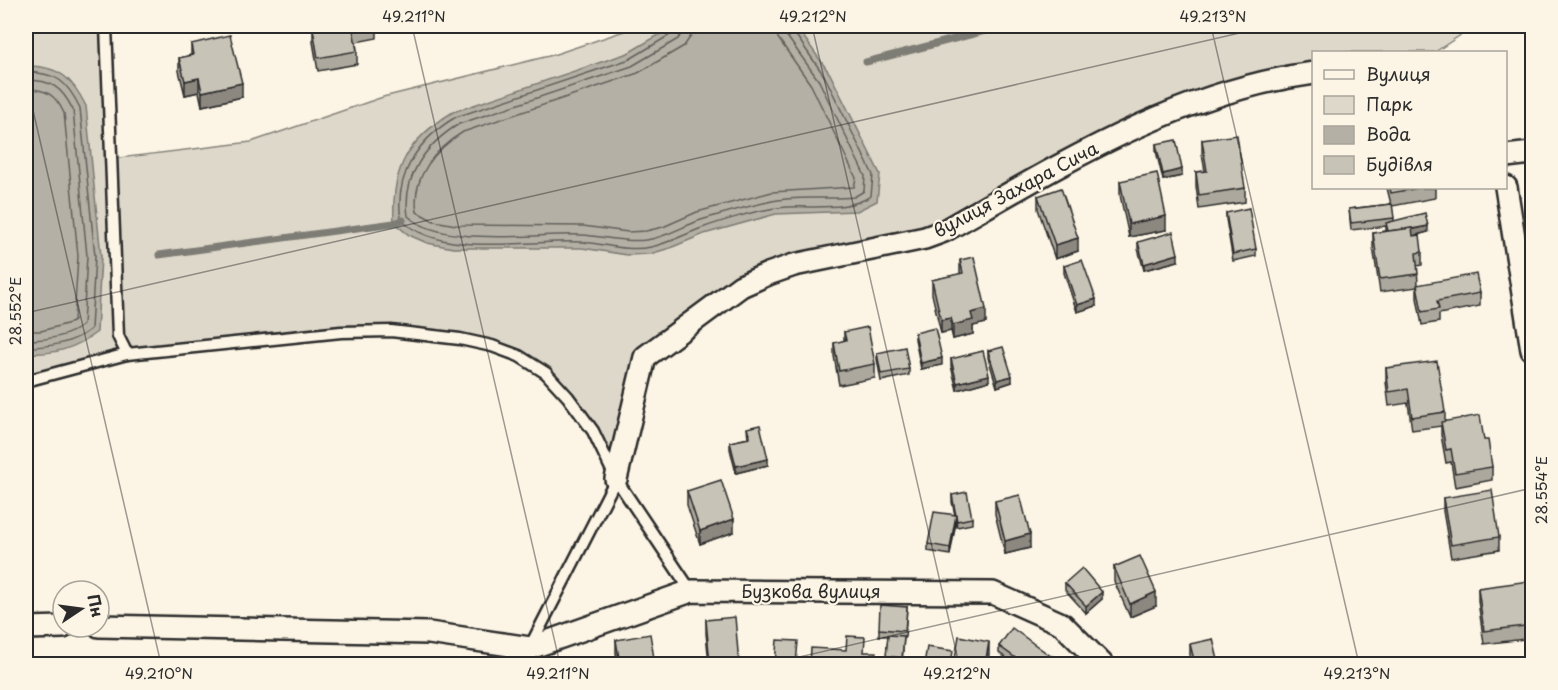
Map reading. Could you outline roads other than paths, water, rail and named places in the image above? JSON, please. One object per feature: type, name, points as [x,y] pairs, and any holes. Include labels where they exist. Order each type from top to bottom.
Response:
[{"type":"street","name":"вулиця Захара Сича","points":[[616,479],[645,357],[741,286],[794,265],[925,238],[944,231],[1079,154],[1166,113],[1246,86],[1286,76],[1312,73]]},
{"type":"street","points":[[1507,156],[1533,153]]},
{"type":"street","points":[[1506,189],[1533,350]]},
{"type":"street","name":"Бузкова вулиця","points":[[513,664],[530,648],[691,591],[993,593],[1062,624],[1102,664]]},
{"type":"street","points":[[111,626],[429,633],[530,648]]},
{"type":"street","points":[[26,628],[51,627]]},
{"type":"lane","points":[[106,26],[118,336],[127,354]]},
{"type":"lane","points":[[26,381],[127,354],[341,332],[391,331],[460,339],[492,346],[519,356],[546,373],[568,397],[593,431],[616,479],[691,591]]},
{"type":"lane","points":[[530,648],[616,479]]},
{"type":"water","points":[[674,26],[796,26],[830,74],[880,174],[877,201],[857,211],[776,214],[704,234],[650,254],[627,255],[582,248],[453,248],[427,243],[409,235],[394,223],[395,187],[405,158],[413,145],[437,123],[453,112],[628,53]]},
{"type":"water","points":[[26,66],[48,68],[64,76],[76,88],[86,106],[101,256],[97,332],[72,347],[45,353],[26,353]]},
{"type":"waterway","points":[[866,62],[1004,26]]},
{"type":"waterway","points":[[159,255],[403,220]]}]
